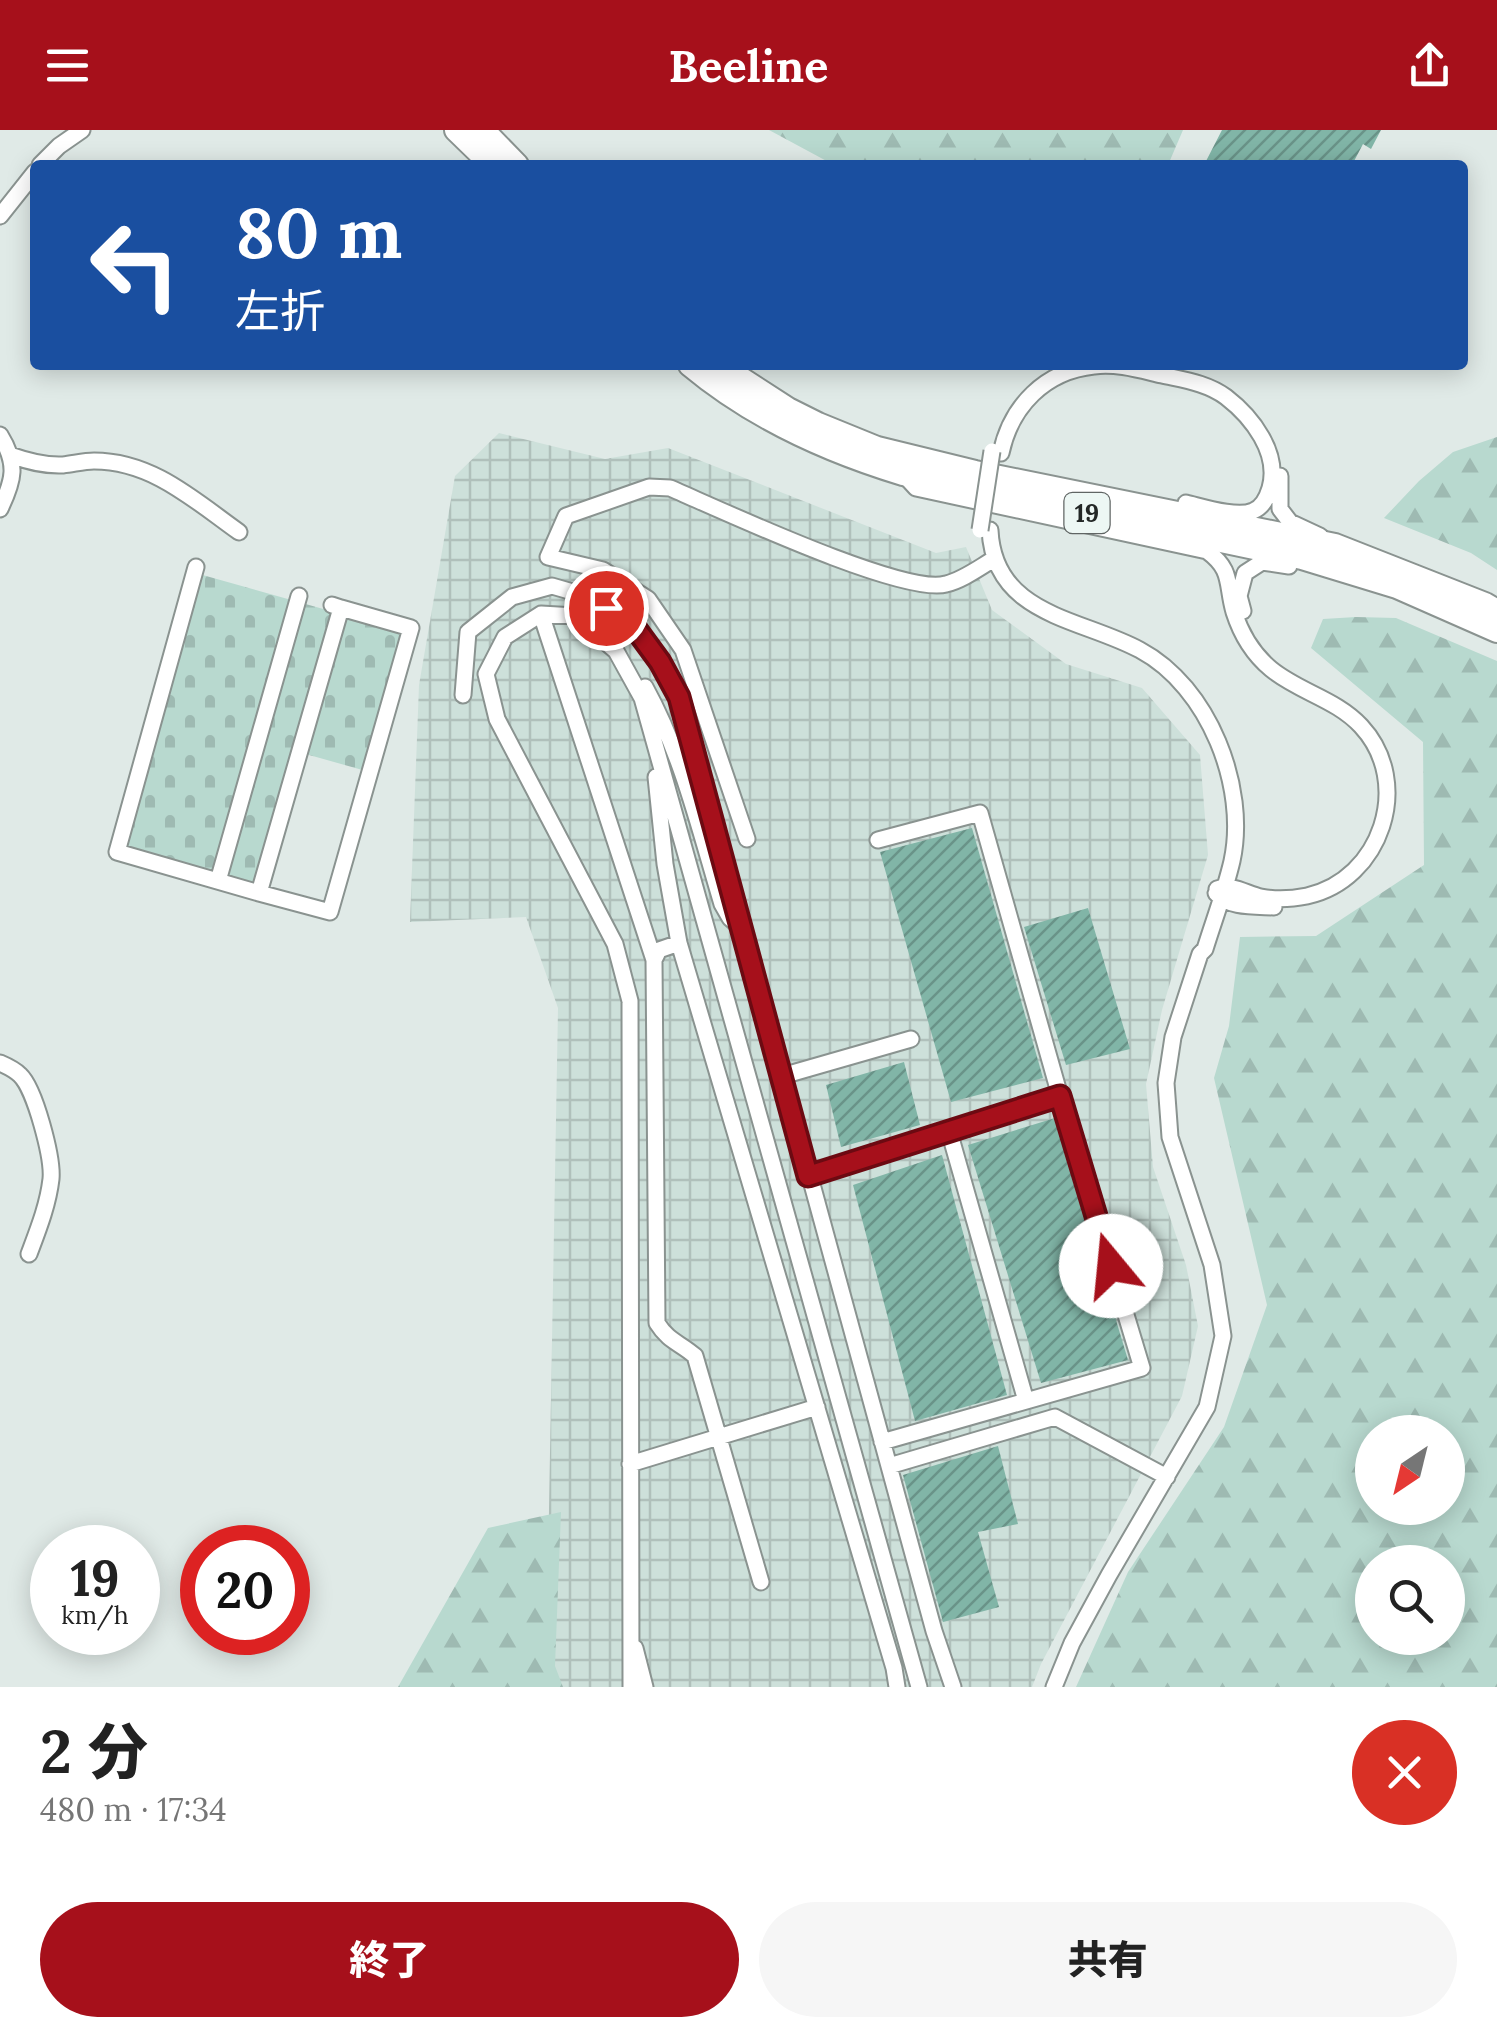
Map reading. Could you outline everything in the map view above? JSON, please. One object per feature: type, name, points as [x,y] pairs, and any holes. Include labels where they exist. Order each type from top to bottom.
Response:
[{"type":"highway","points":[[456,130],[487,160]]},
{"type":"highway","points":[[483,130],[512,160]]},
{"type":"highway","name":"19","points":[[696,370],[760,413],[862,462],[1302,558],[1397,587],[1497,631]]},
{"type":"highway","name":"19","points":[[728,370],[788,409],[877,448],[1334,545],[1497,611]]},
{"type":"street","points":[[45,160],[82,130]]},
{"type":"street","points":[[0,216],[30,178]]},
{"type":"street","points":[[1053,370],[1018,397],[1001,424],[985,530],[992,561],[1024,599],[1050,614],[1140,650],[1164,666],[1188,691],[1210,725],[1229,774],[1236,808],[1232,860],[1197,947],[1200,954],[1173,1037],[1166,1083],[1170,1137],[1212,1265],[1223,1336],[1207,1407],[1109,1575],[1072,1643],[1054,1687]]},
{"type":"street","points":[[996,452],[1016,412],[1034,392],[1073,370]]},
{"type":"street","points":[[1073,492],[1115,492],[1240,514],[1262,506],[1272,480],[1271,466],[1267,449],[1252,422],[1224,395],[1206,386],[1136,370]]},
{"type":"street","points":[[1177,370],[1204,376],[1239,396],[1264,424],[1276,448],[1280,509],[1290,522],[1334,545]]},
{"type":"street","points":[[0,435],[14,466],[10,488],[0,509]]},
{"type":"street","points":[[10,456],[62,465],[92,460],[144,470],[166,480],[239,532]]},
{"type":"street","points":[[903,474],[916,488],[1207,552],[1220,561],[1226,572],[1235,615],[1258,656],[1282,678],[1344,711],[1366,731],[1382,764],[1387,800],[1381,832],[1360,866],[1334,886],[1313,895],[1291,899],[1220,892]]},
{"type":"street","points":[[748,839],[683,650],[648,598],[603,570],[548,557],[566,516],[649,487],[670,488],[871,572],[915,583],[944,586],[992,561]]},
{"type":"street","points":[[1220,892],[1238,904],[1291,908],[1338,894],[1366,872],[1382,849],[1394,820],[1396,802],[1391,763],[1372,727],[1349,705],[1287,670],[1257,641],[1239,596],[1245,573],[1262,562],[1275,563],[1386,594],[1397,587]]},
{"type":"street","points":[[196,567],[117,852],[259,894],[330,912],[411,628],[337,607],[259,894]]},
{"type":"street","points":[[463,696],[468,632],[512,598],[552,586],[583,596],[630,621],[679,697],[808,1176],[953,1687]]},
{"type":"street","points":[[218,882],[299,596]]},
{"type":"street","points":[[541,614],[654,960],[657,1323],[666,1338],[696,1356],[761,1582]]},
{"type":"street","points":[[632,1687],[630,1002],[616,944],[497,719],[486,674],[505,637],[541,614],[575,616],[638,676],[654,704],[691,800],[722,904],[741,927]]},
{"type":"street","points":[[616,651],[642,698],[919,1687]]},
{"type":"street","points":[[652,733],[665,864],[680,943],[897,1687]]},
{"type":"street","points":[[878,840],[980,813],[1142,1368],[882,1442]]},
{"type":"street","points":[[654,960],[660,950],[680,943]]},
{"type":"street","points":[[782,1076],[911,1039]]},
{"type":"street","points":[[0,1063],[21,1076],[30,1089],[50,1153],[51,1176],[44,1211],[29,1254]]},
{"type":"street","points":[[808,1176],[1060,1096]]},
{"type":"street","points":[[950,1131],[1026,1401]]},
{"type":"street","points":[[630,1464],[816,1407]]},
{"type":"street","points":[[889,1466],[1056,1417],[1167,1477]]},
{"type":"street","points":[[630,1634],[645,1687]]},
{"type":"shaded area","points":[[499,433],[605,459],[668,448],[936,553],[966,547],[992,610],[1066,664],[1142,688],[1200,755],[1208,855],[1162,1010],[1146,1084],[1153,1167],[1186,1265],[1198,1326],[1182,1396],[1032,1687],[549,1687],[546,1675],[558,1008],[526,917],[410,922],[419,685],[455,476]]},
{"type":"green space","points":[[769,130],[1183,130],[1170,160],[825,160]]},
{"type":"green space","points":[[1497,437],[1497,570],[1471,553],[1384,518],[1453,452]]},
{"type":"green space","points":[[199,574],[405,632],[366,771],[295,751],[256,888],[124,848]]},
{"type":"green space","points":[[1396,618],[1497,661],[1497,1687],[1076,1687],[1128,1572],[1224,1427],[1267,1305],[1214,1078],[1229,1026],[1240,937],[1316,936],[1424,865],[1423,742],[1311,648],[1323,619]]},
{"type":"green space","points":[[561,1512],[555,1666],[563,1687],[398,1687],[488,1528]]},
{"type":"building","points":[[1222,130],[1381,130],[1371,149],[1363,144],[1355,160],[1207,160]]},
{"type":"building","points":[[972,828],[1043,1078],[951,1102],[880,852]]},
{"type":"building","points":[[1088,908],[1130,1049],[1066,1065],[1024,927]]},
{"type":"building","points":[[904,1062],[920,1125],[841,1147],[826,1085]]},
{"type":"building","points":[[1055,1118],[1128,1360],[1041,1383],[968,1145]]},
{"type":"building","points":[[942,1155],[1007,1395],[915,1421],[853,1185]]},
{"type":"building","points":[[998,1446],[1018,1524],[978,1532],[999,1607],[943,1622],[903,1475]]},
{"type":"route","points":[[606,608],[630,621],[679,697],[808,1176],[1060,1096],[1111,1266]]}]
